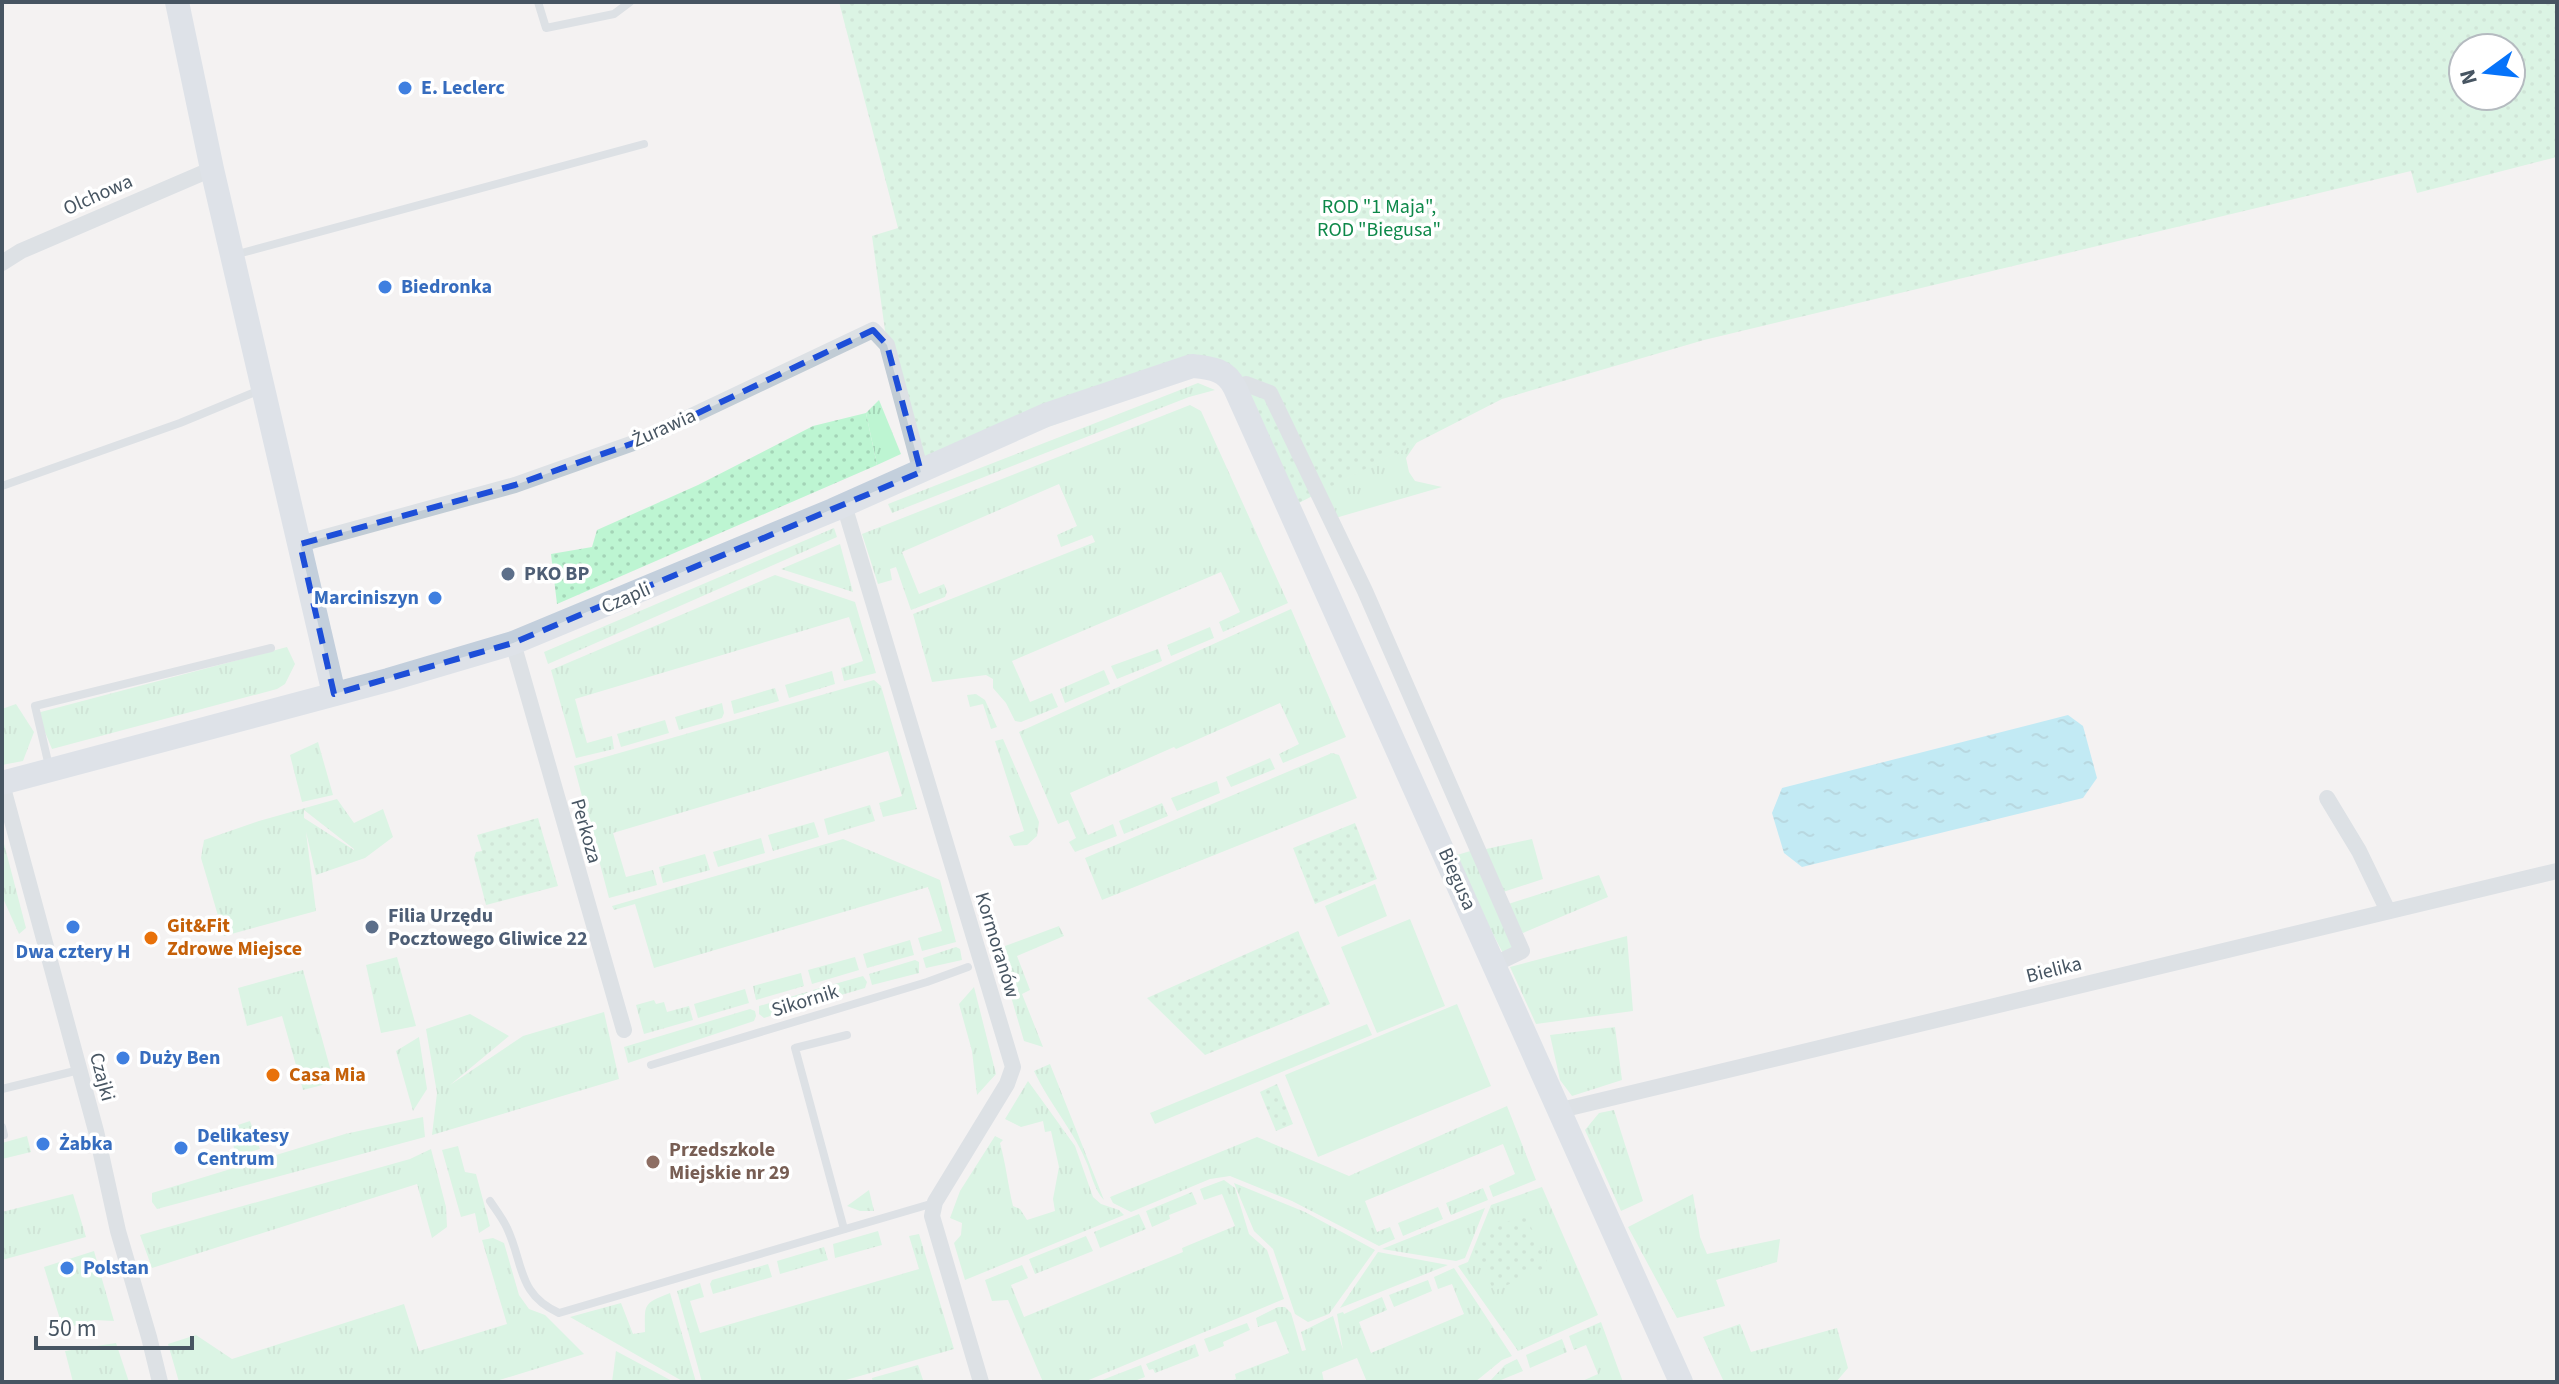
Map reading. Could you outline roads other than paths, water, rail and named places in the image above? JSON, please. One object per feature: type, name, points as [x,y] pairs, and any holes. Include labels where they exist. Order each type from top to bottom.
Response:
[{"type":"street","points":[[177,2],[212,169],[334,694]]},
{"type":"street","name":"Olchowa","points":[[2,263],[21,251],[212,169]]},
{"type":"street","name":"Żurawia","points":[[300,544],[515,485],[639,441],[873,330],[887,345],[921,472]]},
{"type":"street","name":"Czapli","points":[[2,783],[513,643],[844,505],[1046,415],[1192,366],[1214,368],[1232,383]]},
{"type":"street","points":[[1232,383],[1246,384],[1270,393],[1365,591],[1522,951],[1495,964]]},
{"type":"street","name":"Biegusa","points":[[1232,383],[1681,1382]]},
{"type":"street","name":"Kormoranów","points":[[844,505],[1013,1067],[1007,1084],[935,1202]]},
{"type":"street","name":"Perkoza","points":[[513,643],[624,1030]]},
{"type":"street","name":"Czajki","points":[[2,783],[160,1382]]},
{"type":"street","points":[[2327,798],[2359,851],[2388,911]]},
{"type":"street","name":"Bielika","points":[[1561,1110],[2557,871]]},
{"type":"street","points":[[935,1202],[932,1216],[981,1382]]},
{"type":"lane","points":[[538,2],[546,28],[614,14],[630,2]]},
{"type":"lane","points":[[233,255],[644,144]]},
{"type":"lane","points":[[2,486],[180,423],[264,389]]},
{"type":"lane","points":[[50,771],[35,706],[271,648]]},
{"type":"lane","name":"Sikornik","points":[[651,1065],[968,967]]},
{"type":"lane","points":[[844,1229],[795,1048],[847,1035]]},
{"type":"lane","points":[[2,1089],[79,1070]]},
{"type":"lane","points":[[490,1201],[507,1228],[528,1290],[545,1307],[559,1313],[935,1202]]},
{"type":"water","points":[[2068,715],[2083,726],[2097,778],[2083,798],[1802,867],[1784,853],[1772,813],[1782,788]]},
{"type":"place","name":"E. Leclerc","points":[[405,88]]},
{"type":"place","name":"Biedronka","points":[[385,287]]},
{"type":"place","name":"PKO BP","points":[[508,574]]},
{"type":"place","name":"Marciniszyn","points":[[435,598]]},
{"type":"place","name":"Dwa cztery H","points":[[73,927]]},
{"type":"place","name":"Filia Urzędu Pocztowego Gliwice 22","points":[[372,927]]},
{"type":"place","name":"Git&Fit Zdrowe Miejsce","points":[[151,938]]},
{"type":"place","name":"Duży Ben","points":[[123,1058]]},
{"type":"place","name":"Casa Mia","points":[[273,1075]]},
{"type":"place","name":"Żabka","points":[[43,1144]]},
{"type":"place","name":"Delikatesy Centrum","points":[[181,1148]]},
{"type":"place","name":"Przedszkole Miejskie nr 29","points":[[653,1162]]},
{"type":"place","name":"Polstan","points":[[67,1268]]},
{"type":"park label","name":"ROD \"1 Maja\", ROD \"Biegusa\"","points":[[1379,218]]}]
